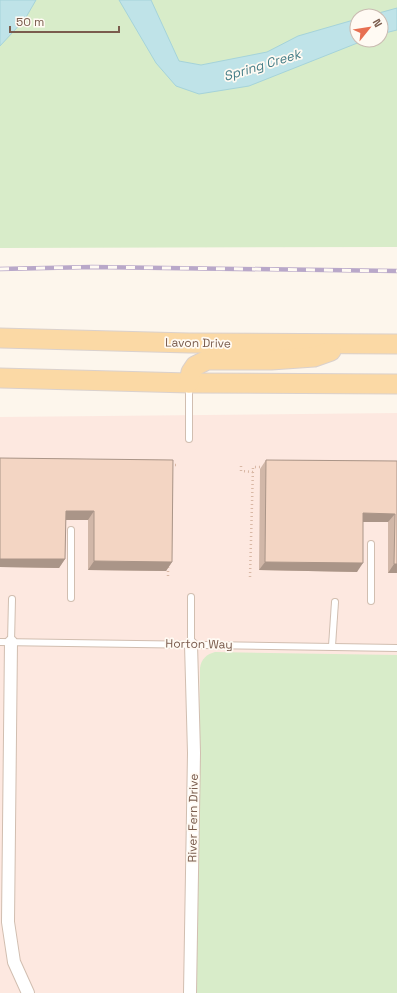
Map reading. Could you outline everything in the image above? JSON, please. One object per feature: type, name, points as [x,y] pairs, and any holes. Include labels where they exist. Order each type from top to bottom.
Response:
[{"type":"main road","name":"Lavon Drive","points":[[0,338],[189,343],[397,344]]},
{"type":"main road","points":[[189,383],[191,372],[195,366],[207,360],[271,360],[314,357],[348,344]]},
{"type":"main road","points":[[0,378],[189,383],[397,384]]},
{"type":"street","points":[[6,642],[4,789],[8,922],[14,962],[28,993]]},
{"type":"street","name":"River Fern Drive","points":[[190,993],[194,760],[191,644]]},
{"type":"lane","points":[[189,383],[189,439]]},
{"type":"lane","points":[[71,530],[72,598]]},
{"type":"lane","points":[[371,602],[372,544]]},
{"type":"lane","points":[[191,596],[191,644]]},
{"type":"lane","points":[[6,642],[12,599]]},
{"type":"lane","points":[[332,646],[335,602]]},
{"type":"lane","name":"Horton Way","points":[[6,642],[397,648]]},
{"type":"path","points":[[169,465],[178,465]]},
{"type":"path","points":[[241,466],[241,471],[253,472]]},
{"type":"path","points":[[250,577],[253,467],[268,467]]},
{"type":"path","points":[[168,560],[168,576]]},
{"type":"shaded area","points":[[397,413],[397,993],[0,993],[0,417]]},
{"type":"green space","points":[[0,0],[397,0],[397,247],[0,248]]},
{"type":"green space","points":[[215,652],[397,655],[397,993],[196,993],[200,668],[205,657]]},
{"type":"water","points":[[0,0],[36,0],[25,19],[0,46]]},
{"type":"water","name":"Spring Creek","points":[[119,0],[151,0],[179,61],[201,65],[267,52],[298,36],[349,21],[349,46],[249,86],[199,94],[176,86],[156,63]]},
{"type":"water","points":[[397,8],[397,30],[389,32],[389,10]]},
{"type":"building","points":[[0,458],[173,460],[172,562],[94,561],[94,511],[66,511],[65,559],[0,559]]},
{"type":"building","points":[[266,460],[397,461],[397,564],[394,564],[395,514],[363,513],[363,563],[265,562]]},
{"type":"railway","points":[[0,269],[92,267],[397,271]]}]
